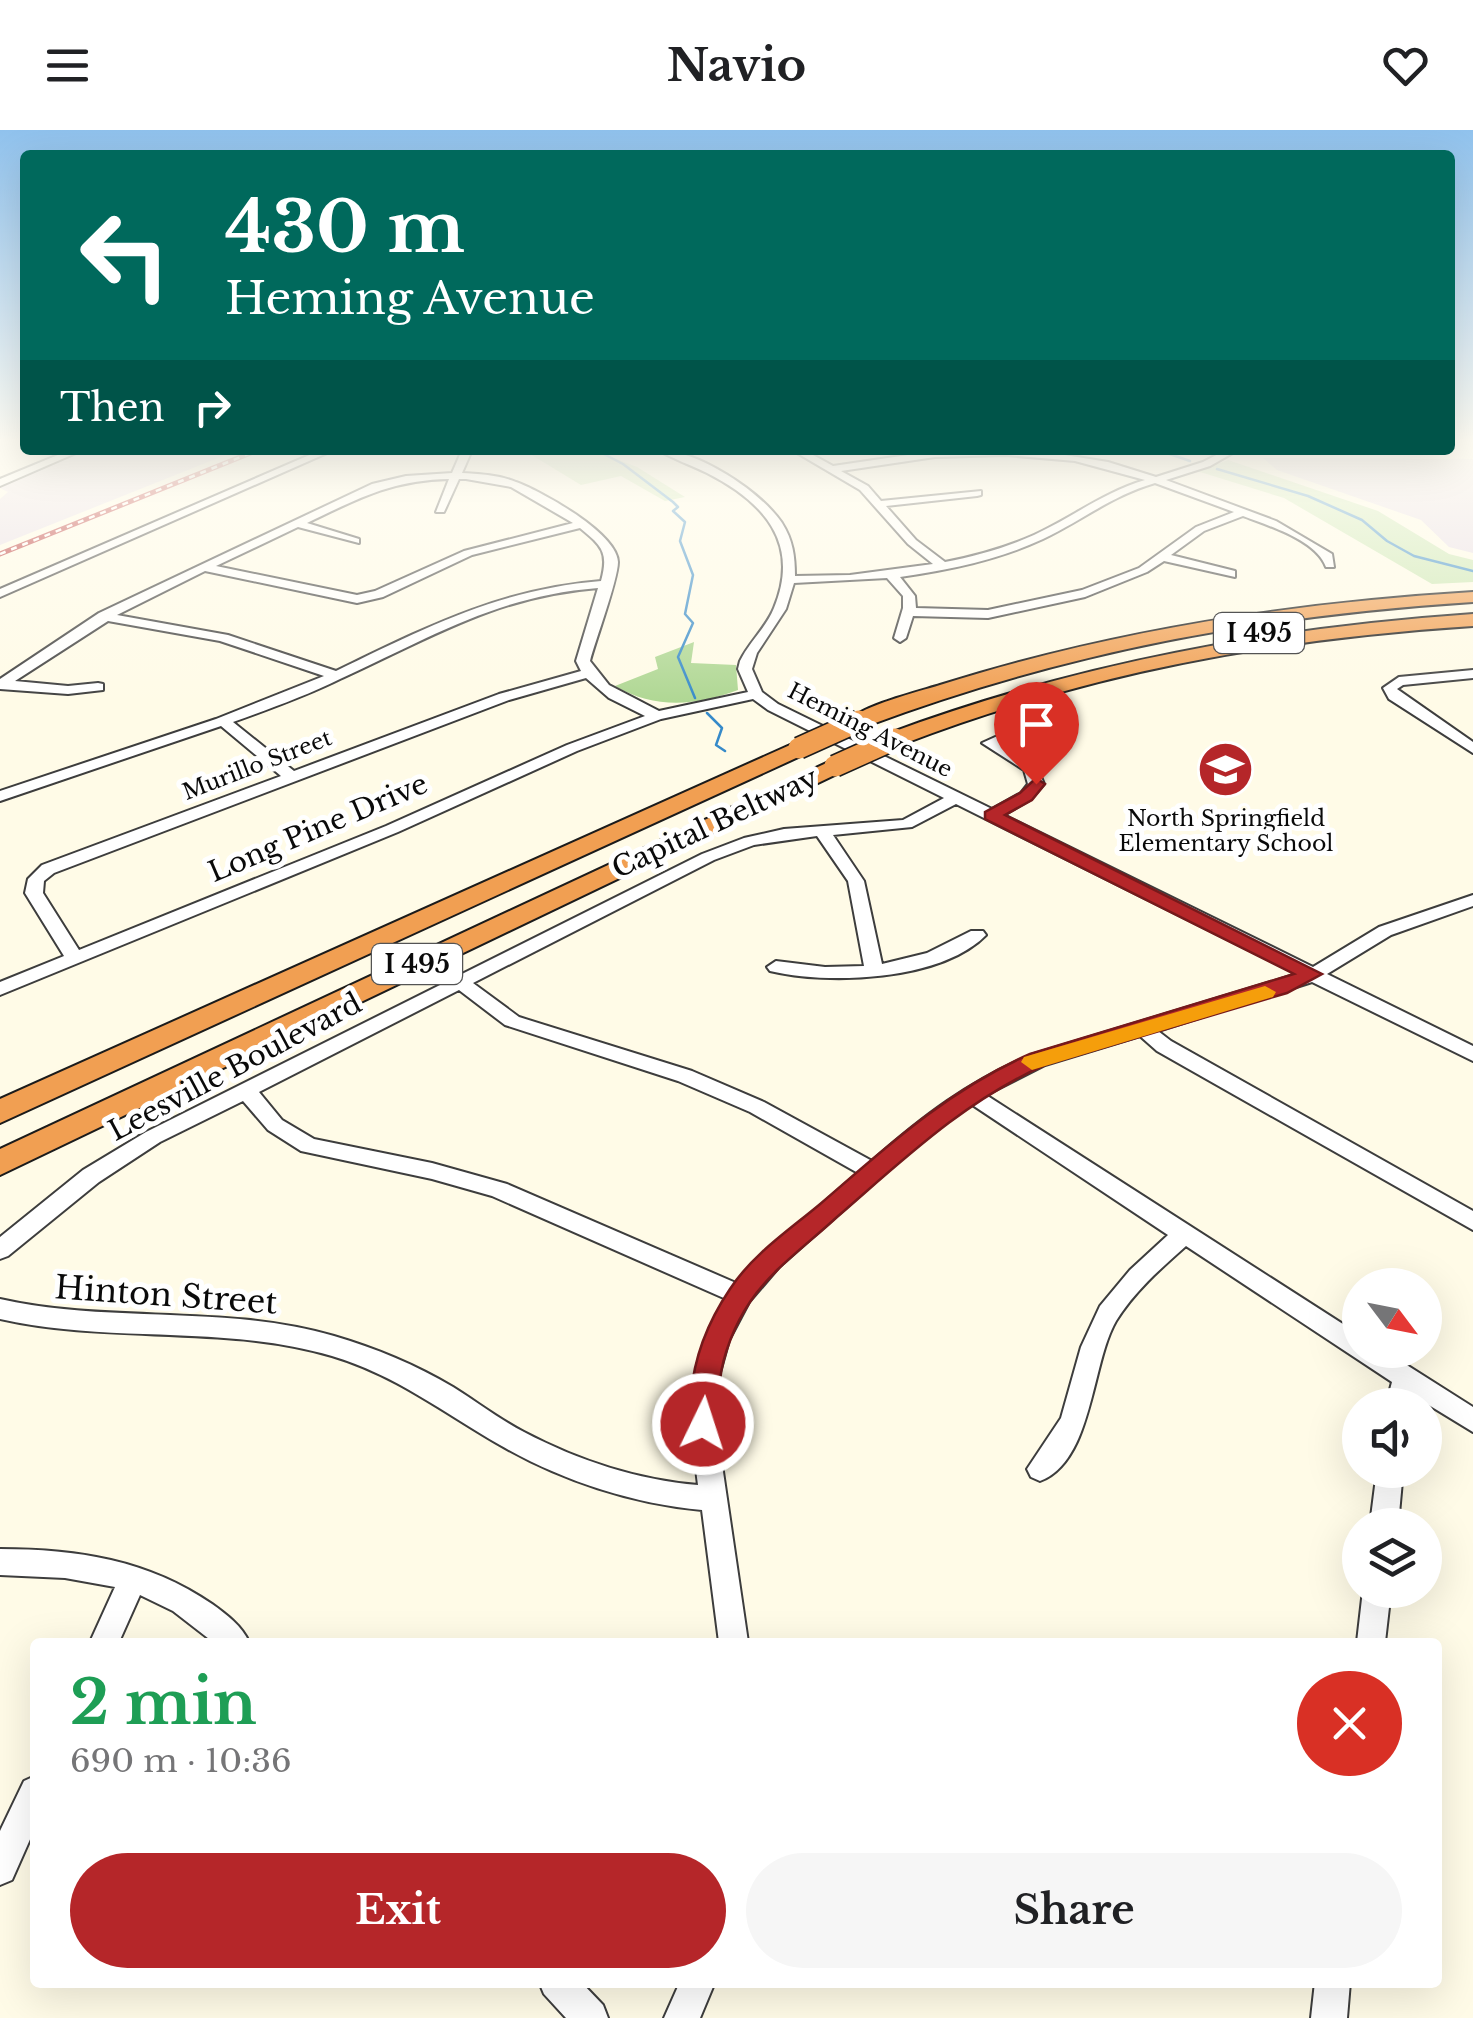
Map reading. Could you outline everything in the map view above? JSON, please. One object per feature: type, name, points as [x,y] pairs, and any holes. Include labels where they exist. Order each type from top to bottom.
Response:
[{"type":"highway","name":"Capital Beltway","points":[[0,1112],[799,748],[968,682],[1062,656],[1342,613],[1473,604]]},
{"type":"highway","name":"I 495","points":[[1051,685],[1174,649],[1236,637],[1473,604]]},
{"type":"highway","name":"Capital Beltway","points":[[0,1163],[896,739],[1051,685],[1152,660],[1292,636],[1473,620]]},
{"type":"street","points":[[0,593],[149,528]]},
{"type":"street","points":[[1,685],[104,616],[286,528]]},
{"type":"street","points":[[313,528],[355,541]]},
{"type":"street","points":[[202,567],[342,598],[365,598],[468,553],[568,528]]},
{"type":"street","points":[[583,528],[610,552],[612,562],[583,654],[587,674],[657,716]]},
{"type":"street","points":[[777,528],[787,543],[790,578],[840,580],[940,564],[1027,542],[1051,528]]},
{"type":"street","points":[[900,528],[940,564]]},
{"type":"street","points":[[910,612],[976,615],[1048,603],[1115,583],[1164,557],[1202,528]]},
{"type":"street","points":[[1285,528],[1300,534],[1328,556],[1330,565]]},
{"type":"street","points":[[1164,557],[1230,574]]},
{"type":"street","points":[[888,573],[912,594],[900,638]]},
{"type":"street","name":"Heming Avenue","points":[[790,578],[779,612],[746,662],[746,676],[756,694],[778,710],[1473,1054]]},
{"type":"street","points":[[0,796],[338,676],[447,620],[501,598],[550,587],[605,584]]},
{"type":"street","points":[[104,616],[223,638],[338,676]]},
{"type":"street","name":"Murillo Street","points":[[75,959],[34,893],[33,886],[40,874],[57,864],[504,696],[587,674]]},
{"type":"street","points":[[1473,674],[1399,680],[1390,688],[1394,696],[1473,749]]},
{"type":"street","points":[[1,685],[98,687]]},
{"type":"street","name":"Long Pine Drive","points":[[0,989],[657,716],[756,694]]},
{"type":"street","points":[[222,720],[291,776]]},
{"type":"street","points":[[991,816],[1026,796],[1036,784],[1031,768],[989,743],[1018,732]]},
{"type":"street","name":"Leesville Boulevard","points":[[0,1250],[54,1203],[122,1155],[726,850],[774,836],[906,824],[956,798]]},
{"type":"street","points":[[823,831],[829,846],[856,881],[874,970]]},
{"type":"street","points":[[733,1638],[703,1424],[706,1376],[720,1331],[740,1295],[771,1260],[938,1116],[970,1094],[1038,1060],[1279,988],[1312,974],[1385,930],[1473,900]]},
{"type":"street","points":[[1449,907],[1473,922]]},
{"type":"street","points":[[776,967],[829,974],[874,970],[947,953],[977,935]]},
{"type":"street","points":[[460,982],[512,1021],[653,1064],[721,1090],[873,1172]]},
{"type":"street","points":[[1142,1028],[1164,1046],[1473,1221]]},
{"type":"street","points":[[245,1090],[276,1125],[308,1146],[432,1171],[499,1190],[740,1295]]},
{"type":"street","points":[[970,1094],[1342,1336]]},
{"type":"street","points":[[1040,1469],[1069,1436],[1091,1354],[1108,1315],[1130,1284],[1184,1234]]},
{"type":"street","name":"Hinton Street","points":[[0,1309],[60,1324],[220,1326],[316,1341],[409,1375],[500,1432],[540,1452],[657,1493],[713,1499]]},
{"type":"street","points":[[1391,1368],[1473,1421]]},
{"type":"street","points":[[1403,1388],[1406,1378]]},
{"type":"street","points":[[0,1562],[79,1564],[134,1578],[187,1603],[229,1638]]},
{"type":"street","points":[[106,1638],[134,1578]]},
{"type":"street","points":[[1371,1638],[1375,1608]]},
{"type":"street","points":[[0,1868],[30,1803]]},
{"type":"street","points":[[562,1988],[590,2018]]},
{"type":"street","points":[[682,2018],[695,1988]]},
{"type":"street","points":[[1329,2018],[1332,1988]]},
{"type":"shaded area","points":[[0,528],[42,528],[0,545]]},
{"type":"shaded area","points":[[1429,528],[1473,528],[1473,553],[1449,547]]},
{"type":"green space","points":[[1336,528],[1406,528],[1449,554],[1473,560],[1473,582],[1432,584]]},
{"type":"green space","points":[[694,642],[691,663],[736,665],[738,690],[675,703],[645,699],[615,686],[658,669],[655,657]]},
{"type":"waterway","points":[[683,528],[680,541],[693,575],[685,614],[693,623],[678,657],[695,698]]},
{"type":"waterway","points":[[1372,528],[1414,556],[1473,571]]},
{"type":"waterway","points":[[707,713],[722,728],[716,745],[725,751]]},
{"type":"railway","points":[[0,554],[64,528]]},
{"type":"slow traffic","points":[[1032,1062],[1265,992]]},
{"type":"place","name":"North Springfield Elementary School","points":[[1226,770]]},
{"type":"route","points":[[703,1424],[706,1376],[720,1331],[740,1295],[771,1260],[938,1116],[1002,1076],[1038,1060],[1289,985],[1312,974],[991,816],[1026,796],[1036,784]]}]
